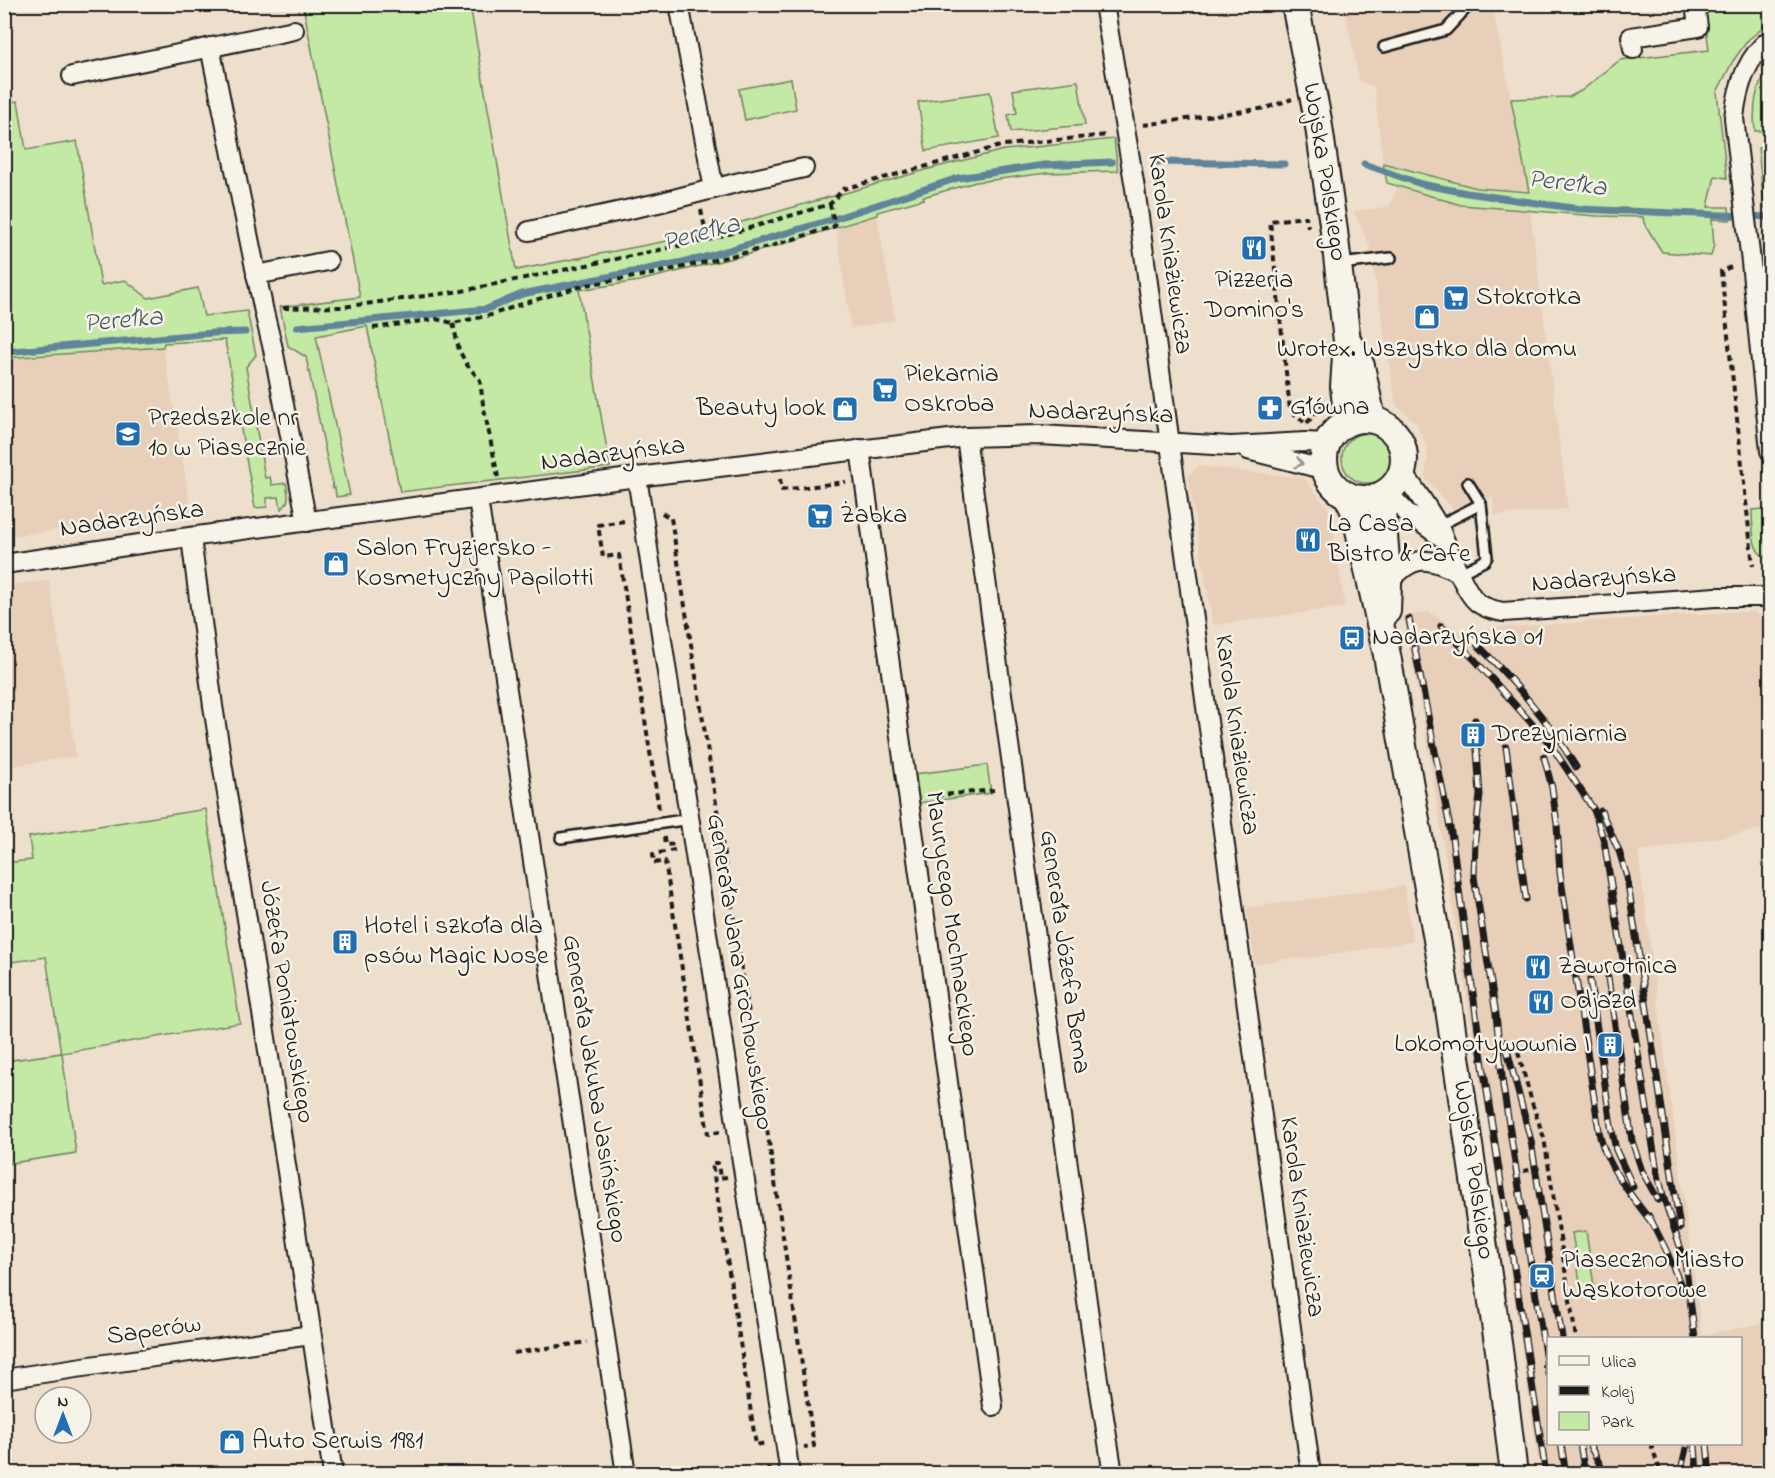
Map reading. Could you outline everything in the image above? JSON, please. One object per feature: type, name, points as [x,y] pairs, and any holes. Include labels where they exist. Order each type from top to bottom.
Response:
[{"type":"street","points":[[679,4],[714,189]]},
{"type":"street","name":"Karola Kniaziewicza","points":[[1104,4],[1132,171],[1311,1473]]},
{"type":"street","name":"Wojska Polskiego","points":[[1295,4],[1318,120],[1338,264],[1347,341],[1344,387],[1360,420]]},
{"type":"street","points":[[1633,49],[1631,37],[1698,27],[1695,4]]},
{"type":"street","points":[[72,75],[294,30]]},
{"type":"street","points":[[1770,39],[1755,54],[1740,83],[1734,118],[1770,451]]},
{"type":"street","points":[[210,47],[307,522]]},
{"type":"street","points":[[529,231],[804,168]]},
{"type":"street","points":[[256,275],[328,261]]},
{"type":"street","points":[[1360,420],[1385,424],[1396,433],[1403,445],[1405,459],[1395,482],[1378,497],[1368,499],[1357,499],[1338,489],[1330,480],[1324,456],[1316,442],[1360,420]]},
{"type":"street","name":"Nadarzyńska","points":[[4,564],[637,477],[966,437],[1040,435],[1232,446],[1316,442]]},
{"type":"street","name":"Generała Józefa Bema","points":[[966,437],[1113,1473]]},
{"type":"street","name":"Nadarzyńska","points":[[1232,446],[1326,470]]},
{"type":"street","name":"Maurycego Mochnackiego","points":[[860,449],[993,1406]]},
{"type":"street","name":"Generała Jana Grochowskiego","points":[[637,477],[790,1473]]},
{"type":"street","name":"Wojska Polskiego","points":[[1387,655],[1388,584],[1382,511],[1395,482]]},
{"type":"street","name":"Nadarzyńska","points":[[1395,482],[1407,513],[1441,533]]},
{"type":"street","name":"Nadarzyńska","points":[[1395,482],[1421,497],[1467,589],[1476,601],[1488,608],[1503,612],[1716,597],[1770,597]]},
{"type":"street","name":"Wojska Polskiego","points":[[1347,495],[1355,512],[1387,655],[1448,1002],[1499,1350],[1514,1473]]},
{"type":"street","name":"Generała Jakuba Jasińskiego","points":[[478,499],[626,1473]]},
{"type":"street","name":"Józefa Poniatowskiego","points":[[191,537],[213,706],[333,1473]]},
{"type":"street","points":[[1388,584],[1399,569],[1414,562],[1436,561],[1460,573]]},
{"type":"street","name":"Saperów","points":[[4,1379],[311,1335]]},
{"type":"lane","points":[[1384,47],[1446,30],[1470,4]]},
{"type":"lane","points":[[1338,264],[1391,258]]},
{"type":"lane","points":[[1460,573],[1484,561],[1487,557],[1481,504],[1468,483]]},
{"type":"lane","points":[[1441,533],[1481,504]]},
{"type":"lane","points":[[561,838],[690,819]]},
{"type":"path","points":[[1140,125],[1266,108],[1298,97]]},
{"type":"path","points":[[264,312],[280,309],[362,305],[462,291],[712,239],[830,204],[843,189],[1004,145],[1110,135],[1111,130]]},
{"type":"path","points":[[373,328],[436,319],[453,322],[491,315],[586,285],[652,274],[768,247],[835,226],[830,204]]},
{"type":"path","points":[[1309,232],[1306,217],[1270,221],[1290,410],[1306,424],[1316,442]]},
{"type":"path","points":[[697,242],[706,232],[712,239]]},
{"type":"path","points":[[1751,262],[1734,264],[1720,271],[1753,566]]},
{"type":"path","points":[[453,322],[459,350],[467,365],[480,380],[501,495]]},
{"type":"path","points":[[780,474],[782,490],[865,479]]},
{"type":"path","points":[[660,511],[671,518],[811,1423],[814,1446],[799,1448]]},
{"type":"path","points":[[627,517],[627,521],[598,525],[603,557],[619,555],[659,812]]},
{"type":"path","points":[[907,794],[941,795],[994,790]]},
{"type":"path","points":[[664,839],[665,845],[678,844],[678,849],[653,854],[654,863],[665,861],[708,1134],[721,1132],[722,1139]]},
{"type":"path","points":[[1518,1052],[1544,1138],[1576,1337]]},
{"type":"path","points":[[726,1166],[728,1177],[720,1178],[718,1163],[712,1163],[756,1445],[770,1442],[770,1449]]},
{"type":"path","points":[[1513,1173],[1540,1168]]},
{"type":"path","points":[[514,1353],[596,1341]]},
{"type":"path","points":[[1542,1366],[1547,1365]]},
{"type":"path","points":[[1652,1445],[1661,1473]]},
{"type":"path","points":[[761,1473],[760,1470],[773,1468],[772,1461]]},
{"type":"shaded area","points":[[1344,5],[1492,5],[1530,192],[1477,188],[1383,163],[1374,87],[1359,80]]},
{"type":"shaded area","points":[[1398,186],[1461,205],[1530,210],[1568,509],[1495,515],[1493,497],[1453,509],[1425,478],[1428,453],[1417,424],[1396,405],[1370,247],[1354,211],[1389,207]]},
{"type":"shaded area","points":[[877,215],[895,320],[851,328],[836,228]]},
{"type":"shaded area","points":[[163,347],[192,515],[93,529],[92,525],[5,537],[5,358]]},
{"type":"shaded area","points":[[1198,466],[1304,478],[1330,511],[1345,607],[1213,625],[1188,476]]},
{"type":"shaded area","points":[[49,580],[76,756],[5,767],[5,590],[9,585]]},
{"type":"shaded area","points":[[1429,612],[1458,630],[1729,612],[1754,612],[1770,623],[1770,828],[1638,852],[1702,1335],[1770,1322],[1770,1460],[1720,1470],[1720,1473],[1540,1473],[1483,1089],[1480,1089],[1478,1059],[1427,740],[1403,616]]},
{"type":"shaded area","points":[[1404,886],[1413,941],[1255,964],[1247,908]]},
{"type":"green space","points":[[303,5],[470,5],[516,270],[693,236],[1004,150],[1114,139],[1118,171],[1047,173],[976,182],[749,254],[639,281],[579,290],[610,467],[400,492],[367,326],[316,336],[350,495],[336,497],[306,357],[288,346],[280,307],[360,297]]},
{"type":"green space","points":[[1703,5],[1770,5],[1770,22],[1748,40],[1733,61],[1717,92],[1727,178],[1715,176],[1708,207],[1729,207],[1730,220],[1712,219],[1714,245],[1711,256],[1662,252],[1644,223],[1643,217],[1597,216],[1461,205],[1387,183],[1383,163],[1477,188],[1529,192],[1511,99],[1569,97],[1581,91],[1620,60],[1709,50]]},
{"type":"green space","points":[[1770,70],[1770,213],[1764,207],[1758,148],[1768,146],[1765,131],[1755,131],[1754,119],[1755,100],[1762,80]]},
{"type":"green space","points":[[791,79],[796,109],[745,120],[739,89]]},
{"type":"green space","points":[[1078,81],[1085,125],[1011,132],[1008,115],[1017,113],[1013,90]]},
{"type":"green space","points":[[990,92],[999,138],[926,151],[918,102]]},
{"type":"green space","points":[[18,101],[26,150],[77,141],[101,285],[125,280],[148,298],[198,288],[204,316],[247,311],[256,355],[246,367],[265,478],[270,477],[272,485],[286,483],[288,501],[281,509],[279,497],[267,498],[267,507],[255,508],[225,340],[164,343],[163,347],[5,358],[5,103]]},
{"type":"green space","points":[[1367,433],[1381,437],[1388,444],[1392,458],[1388,472],[1381,479],[1367,483],[1353,479],[1346,472],[1342,458],[1346,444],[1353,437]]},
{"type":"green space","points":[[1764,509],[1767,512],[1770,536],[1770,557],[1759,552],[1753,531],[1752,510]]},
{"type":"green space","points":[[987,765],[991,793],[919,803],[915,774]]},
{"type":"green space","points":[[206,809],[240,1023],[62,1053],[76,1153],[5,1164],[5,1061],[61,1053],[46,957],[5,963],[5,863],[32,860],[29,837]]},
{"type":"green space","points":[[1586,1231],[1594,1286],[1581,1288],[1572,1233]]},
{"type":"waterway","name":"Perełka","points":[[297,327],[487,309],[522,294],[698,259],[834,219],[958,178],[1044,165],[1112,162]]},
{"type":"waterway","name":"Perełka","points":[[1158,162],[1284,164]]},
{"type":"waterway","name":"Perełka","points":[[1364,164],[1421,184],[1579,209],[1770,217]]},
{"type":"waterway","name":"Perełka","points":[[4,352],[245,332]]},
{"type":"railway","points":[[1409,619],[1452,838],[1482,1059],[1546,1474]]},
{"type":"railway","points":[[1441,626],[1475,660],[1550,744],[1594,810],[1604,841],[1657,1171],[1685,1261],[1695,1337]]},
{"type":"railway","points":[[1470,637],[1527,699],[1553,732],[1576,767]]},
{"type":"railway","points":[[1475,720],[1480,795],[1474,877],[1496,1014],[1503,1086],[1547,1367]]},
{"type":"railway","points":[[1506,747],[1526,899]]},
{"type":"railway","points":[[1544,757],[1552,788],[1560,873],[1600,1137],[1615,1172],[1652,1223]]},
{"type":"railway","points":[[1601,811],[1619,851],[1627,877],[1680,1228]]},
{"type":"railway","points":[[1608,978],[1632,1141],[1642,1171],[1658,1200]]},
{"type":"railway","points":[[1590,980],[1611,1126],[1616,1150],[1633,1187]]},
{"type":"railway","points":[[1505,1042],[1531,1141],[1562,1337]]},
{"type":"railway","points":[[1649,1216],[1684,1293]]},
{"type":"railway","points":[[1561,1445],[1566,1474]]},
{"type":"railway","points":[[1580,1445],[1585,1474]]},
{"type":"railway","points":[[1590,1445],[1605,1474]]},
{"type":"railway","points":[[1680,1474],[1687,1445]]},
{"type":"railway","points":[[1695,1445],[1697,1474]]},
{"type":"railway","points":[[1707,1445],[1710,1474]]},
{"type":"place","name":"Pizzeria Domino's","points":[[1254,248]]},
{"type":"place","name":"Stokrotka","points":[[1456,298]]},
{"type":"place","name":"Wrotex. Wszystko dla domu","points":[[1427,317]]},
{"type":"place","name":"Piekarnia Oskroba","points":[[885,390]]},
{"type":"place","name":"Główna","points":[[1270,408]]},
{"type":"place","name":"Beauty look","points":[[845,409]]},
{"type":"place","name":"Przedszkole nr 10 w Piasecznie","points":[[128,434]]},
{"type":"place","name":"Żabka","points":[[820,516]]},
{"type":"place","name":"La Casa Bistro & Cafe","points":[[1308,540]]},
{"type":"place","name":"Salon Fryzjersko - Kosmetyczny Papilotti","points":[[336,564]]},
{"type":"place","name":"Nadarzyńska 01","points":[[1352,638]]},
{"type":"place","name":"Drezyniarnia","points":[[1473,735]]},
{"type":"place","name":"Hotel i szkoła dla psów Magic Nose","points":[[345,942]]},
{"type":"place","name":"Zawrotnica","points":[[1538,967]]},
{"type":"place","name":"Odjazd","points":[[1541,1002]]},
{"type":"place","name":"Lokomotywownia I","points":[[1610,1045]]},
{"type":"place","name":"Piaseczno Miasto Wąskotorowe","points":[[1542,1276]]},
{"type":"place","name":"Auto Serwis 1981","points":[[232,1442]]}]
